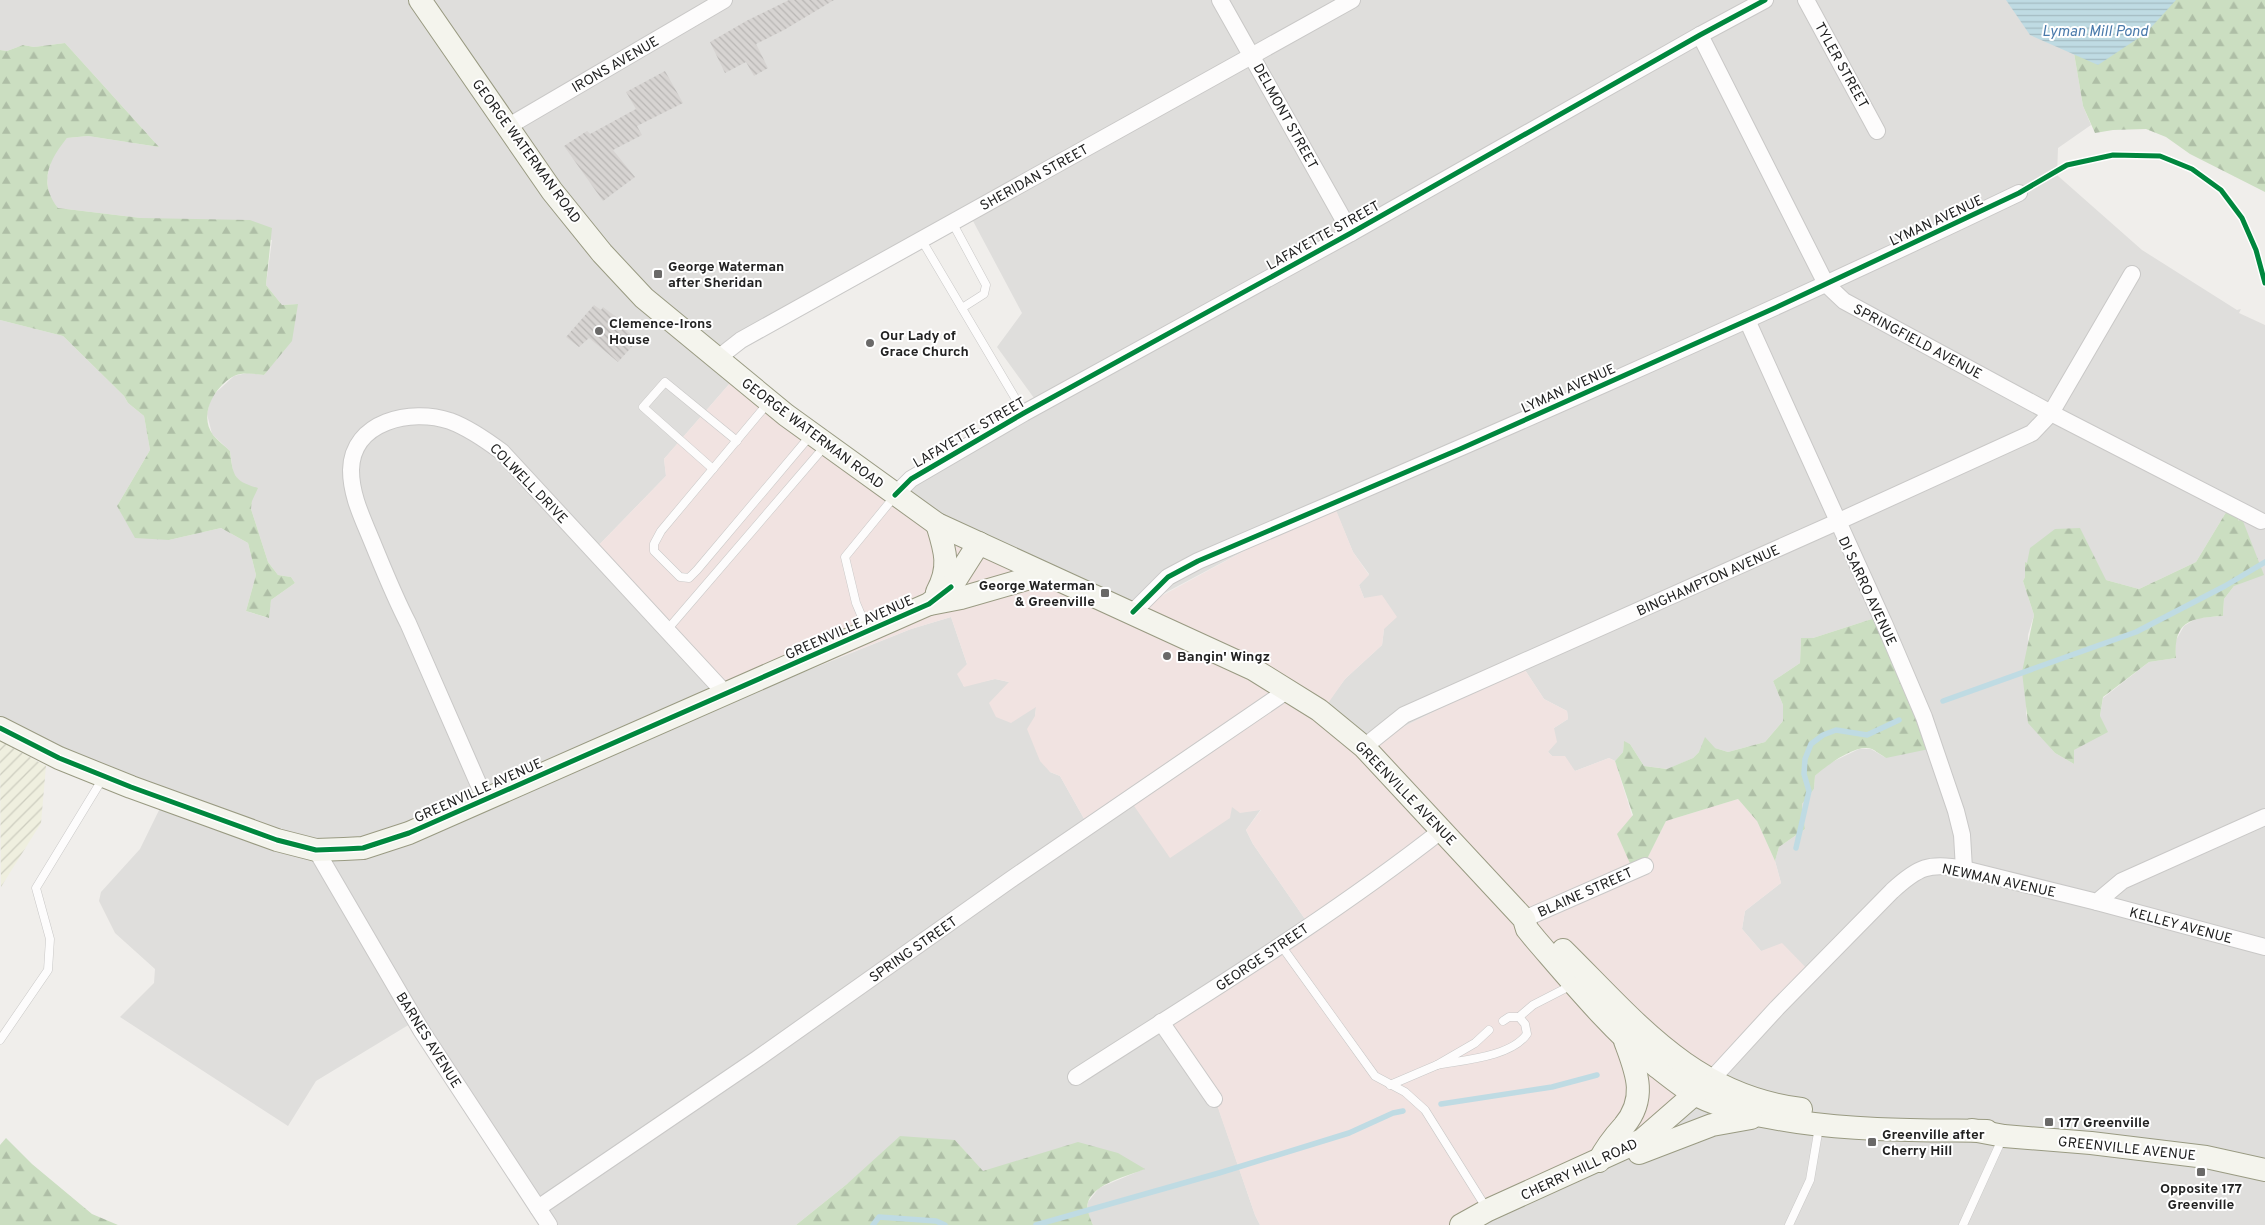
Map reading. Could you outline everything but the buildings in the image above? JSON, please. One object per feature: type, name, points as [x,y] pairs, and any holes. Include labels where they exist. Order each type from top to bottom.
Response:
[{"type":"main road","name":"GEORGE WATERMAN ROAD","points":[[420,0],[552,190],[616,268],[644,298],[818,440],[937,524],[979,543]]},
{"type":"main road","points":[[930,604],[941,584],[947,564],[937,524]]},
{"type":"main road","name":"GREENVILLE AVENUE","points":[[0,728],[59,758],[104,777],[277,840],[316,850],[363,848],[410,833],[930,604],[950,587],[979,543],[1044,574],[1133,612],[1253,669],[1333,720],[1364,747],[1442,830],[1524,919],[1527,929],[1581,979],[1660,1046],[1702,1088],[1731,1110],[1760,1117],[1846,1129],[1996,1133]]},
{"type":"main road","points":[[930,604],[961,598],[1044,574]]},
{"type":"main road","name":"GREENVILLE AVENUE","points":[[1581,979],[1624,1038],[1675,1082],[1795,1108],[2206,1157],[2265,1170]]},
{"type":"main road","points":[[1599,1161],[1606,1147],[1632,1114],[1637,1101],[1636,1069],[1624,1038]]},
{"type":"main road","name":"CHERRY HILL ROAD","points":[[1466,1224],[1488,1210],[1642,1140],[1702,1088]]},
{"type":"main road","points":[[1532,1190],[1564,1184],[1659,1144],[1712,1125],[1760,1117]]},
{"type":"street","name":"IRONS AVENUE","points":[[507,127],[724,0]]},
{"type":"street","name":"DELMONT STREET","points":[[1220,0],[1351,233]]},
{"type":"street","name":"SHERIDAN STREET","points":[[718,358],[741,340],[1352,0]]},
{"type":"street","name":"LAFAYETTE STREET","points":[[896,495],[911,479],[1024,413],[1351,233],[1765,0]]},
{"type":"street","name":"TYLER STREET","points":[[1806,0],[1877,131]]},
{"type":"street","name":"SPRINGFIELD AVENUE","points":[[1700,35],[1826,284],[1844,301],[2051,413],[2261,521]]},
{"type":"street","name":"LYMAN AVENUE","points":[[1133,612],[1168,577],[1198,561],[1460,449],[1826,284],[2019,193]]},
{"type":"street","name":"BINGHAMPTON AVENUE","points":[[1364,747],[1404,715],[2032,433],[2051,413],[2132,274]]},
{"type":"street","name":"DI SARRO AVENUE","points":[[1747,320],[1884,623],[1924,717],[1956,811],[1962,835],[1964,869]]},
{"type":"street","name":"COLWELL DRIVE","points":[[485,799],[394,595],[356,502],[351,472],[352,458],[356,447],[372,428],[397,418],[410,416],[436,418],[461,426],[486,440],[502,452],[725,693]]},
{"type":"street","name":"SPRING STREET","points":[[538,1208],[757,1059],[1010,880],[1288,690]]},
{"type":"street","points":[[2097,902],[2122,881],[2265,817]]},
{"type":"street","name":"GEORGE STREET","points":[[1076,1077],[1237,974],[1390,871],[1442,830]]},
{"type":"street","name":"BARNES AVENUE","points":[[316,850],[422,1030],[549,1225]]},
{"type":"street","name":"NEWMAN AVENUE","points":[[1702,1088],[1777,1008],[1910,874],[1925,866],[1943,865],[1964,869],[2097,902]]},
{"type":"street","name":"BLAINE STREET","points":[[1524,919],[1646,866]]},
{"type":"street","name":"KELLEY AVENUE","points":[[2097,902],[2265,947]]},
{"type":"street","points":[[1161,1022],[1214,1099]]},
{"type":"lane","points":[[952,222],[986,285],[984,294],[962,308]]},
{"type":"lane","points":[[921,239],[1024,413]]},
{"type":"lane","points":[[713,469],[643,407],[665,382],[737,441]]},
{"type":"lane","points":[[770,402],[661,531],[654,544],[654,550],[680,577],[688,578],[697,570],[818,440]]},
{"type":"lane","points":[[667,630],[818,440]]},
{"type":"lane","points":[[868,631],[856,603],[845,557],[896,495]]},
{"type":"lane","points":[[0,1040],[48,970],[50,939],[36,888],[104,777]]},
{"type":"lane","points":[[1280,944],[1376,1076],[1390,1086],[1405,1092],[1425,1110],[1488,1210]]},
{"type":"lane","points":[[1503,1020],[1509,1017],[1519,1017],[1533,1005],[1581,979]]},
{"type":"lane","points":[[1437,1065],[1496,1054],[1522,1040],[1527,1034],[1525,1024],[1519,1017]]},
{"type":"lane","points":[[1390,1086],[1437,1065],[1474,1043],[1490,1030]]},
{"type":"lane","points":[[1789,1225],[1810,1180],[1819,1125]]},
{"type":"lane","points":[[1963,1225],[1996,1133]]},
{"type":"shaded area","points":[[0,0],[2007,0],[2074,53],[2083,106],[2091,125],[2058,148],[2057,175],[2142,250],[2237,310],[2241,309],[2239,313],[2265,325],[2265,1225],[1469,1225],[1761,951],[1742,929],[1745,911],[1781,883],[1775,861],[1779,847],[1805,829],[1802,804],[1814,789],[1815,776],[1828,764],[1859,749],[1871,749],[1886,758],[1881,616],[1813,638],[1801,639],[1800,663],[1773,681],[1783,705],[1783,721],[1765,742],[1728,752],[1715,748],[1699,752],[1693,758],[1668,769],[1644,766],[1630,744],[1624,742],[1623,752],[1615,761],[1609,758],[1575,771],[1552,756],[1548,752],[1554,728],[1568,719],[1567,711],[1544,699],[1525,670],[1455,701],[1369,744],[1323,709],[1345,679],[1382,645],[1384,629],[1364,598],[1359,585],[1369,574],[1353,552],[1336,511],[1257,544],[1146,603],[1137,610],[899,496],[1042,409],[997,347],[1022,313],[973,221],[731,356],[737,375],[664,459],[666,476],[595,549],[752,693],[911,629],[951,617],[967,664],[963,686],[995,679],[1009,682],[1036,707],[1035,716],[1050,772],[1060,776],[1087,824],[1126,799],[1261,809],[1246,830],[1253,844],[1307,922],[1165,1027],[1218,1107],[1260,1225],[1093,1225],[1088,1213],[1088,1202],[1099,1188],[1144,1169],[1016,1163],[983,1172],[955,1140],[847,1184],[796,1225],[550,1225],[415,1021],[316,1081],[288,1126],[120,1017],[154,983],[155,969],[115,933],[99,901],[101,892],[140,849],[163,802],[0,725],[0,320],[63,336],[124,396],[128,403],[144,416],[150,450],[117,506],[169,540],[221,528],[248,543],[256,575],[246,611],[268,618],[271,600],[295,583],[291,577],[278,575],[268,562],[251,509],[252,501],[233,472],[230,451],[212,434],[207,414],[211,397],[234,376],[247,373],[264,375],[271,365],[297,304],[282,305],[266,285],[272,240],[141,218],[58,208],[49,197],[47,178],[53,154],[67,138],[88,136],[159,147],[65,43],[34,47],[23,45],[7,51],[0,50]],"holes":[[[2231,504],[2239,521],[2234,586],[2224,599],[2223,616],[2197,618],[2184,626],[2175,642],[2176,658],[2149,662],[2103,698],[2100,716],[2074,750],[2074,764],[2055,753],[2028,722],[2026,713],[2028,635],[2034,615],[2023,581],[2025,577],[2106,580],[2139,589],[2196,562]]]},
{"type":"shaded area","points":[[737,375],[862,478],[1132,612],[1257,544],[1336,510],[1353,552],[1369,575],[1359,585],[1364,598],[1382,595],[1397,617],[1384,629],[1382,645],[1345,679],[1324,709],[1369,744],[1455,701],[1525,670],[1544,699],[1567,711],[1568,719],[1554,728],[1557,742],[1548,752],[1552,756],[1565,756],[1575,771],[1609,758],[1615,761],[1646,861],[1666,821],[1738,799],[1757,821],[1775,861],[1781,883],[1745,911],[1742,929],[1761,951],[1782,943],[1816,978],[1643,1128],[1469,1225],[1260,1225],[1218,1108],[1165,1026],[1307,922],[1253,844],[1246,830],[1261,810],[1240,813],[1232,807],[1230,818],[1170,858],[1130,800],[1087,824],[1060,776],[1050,772],[1040,761],[1027,729],[1035,716],[1036,707],[1011,723],[996,717],[989,703],[1009,682],[995,679],[964,687],[957,674],[967,664],[951,617],[911,629],[731,700],[595,549],[666,476],[664,459]]},
{"type":"green space","points":[[2161,0],[2265,0],[2265,192],[2190,154],[2166,137],[2146,129],[2113,130],[2095,133],[2083,106],[2074,53]]},
{"type":"green space","points":[[65,43],[159,147],[88,136],[67,138],[55,155],[48,172],[48,190],[58,208],[141,218],[250,220],[272,228],[266,285],[282,305],[298,304],[292,341],[264,375],[241,374],[227,381],[215,394],[208,410],[207,419],[213,435],[230,451],[232,466],[236,476],[244,483],[258,488],[252,501],[251,509],[268,562],[278,575],[291,577],[295,583],[271,600],[269,618],[246,611],[256,575],[248,543],[221,528],[169,540],[135,538],[117,506],[150,450],[144,416],[128,403],[124,396],[63,336],[0,320],[0,50],[7,51],[23,45],[34,47]]},
{"type":"green space","points":[[2231,504],[2239,521],[2241,516],[2264,575],[2234,586],[2224,599],[2223,616],[2194,620],[2181,629],[2176,645],[2176,658],[2149,662],[2103,697],[2100,716],[2108,732],[2074,750],[2074,764],[2055,753],[2028,723],[2022,672],[2034,615],[2023,581],[2025,577],[2025,562],[2027,563],[2030,548],[2055,529],[2080,528],[2106,580],[2139,589],[2196,562]]},
{"type":"green space","points":[[1881,616],[1934,748],[1886,758],[1872,749],[1865,748],[1850,752],[1834,761],[1815,776],[1814,789],[1802,804],[1805,829],[1779,847],[1775,861],[1757,821],[1738,799],[1666,821],[1646,861],[1632,868],[1617,834],[1633,815],[1615,761],[1623,752],[1624,741],[1630,744],[1644,766],[1667,769],[1693,758],[1699,752],[1705,737],[1715,748],[1728,752],[1765,742],[1783,721],[1783,705],[1773,681],[1800,663],[1801,638],[1813,638]]},
{"type":"green space","points":[[0,741],[46,766],[41,823],[1,887]]},
{"type":"green space","points":[[900,1136],[955,1140],[983,1171],[1078,1142],[1118,1153],[1145,1169],[1113,1181],[1092,1195],[1088,1202],[1088,1208],[1093,1225],[796,1225],[847,1184]]},
{"type":"green space","points":[[6,1138],[32,1164],[92,1214],[118,1225],[0,1225],[0,1145]]},
{"type":"water","name":"Lyman Mill Pond","points":[[2006,0],[2176,0],[2146,33],[2098,65],[2030,35]]},
{"type":"waterway","points":[[1943,701],[2136,632],[2225,586],[2265,562]]},
{"type":"waterway","points":[[1796,848],[1809,791],[1804,774],[1805,759],[1811,744],[1823,735],[1836,730],[1867,735],[1899,720]]},
{"type":"waterway","points":[[1441,1104],[1552,1087],[1597,1075]]},
{"type":"waterway","points":[[1036,1225],[1219,1173],[1349,1133],[1393,1113],[1403,1111]]},
{"type":"waterway","points":[[873,1225],[879,1217],[936,1221],[945,1225]]},
{"type":"cycle path","points":[[895,495],[911,479],[1024,413],[1351,233],[1765,0]]},
{"type":"cycle path","points":[[1133,612],[1168,577],[1198,561],[1460,449],[1777,307],[2019,193],[2067,165],[2113,155],[2160,156],[2192,169],[2221,190],[2242,218],[2256,250],[2265,283]]},
{"type":"cycle path","points":[[0,728],[59,758],[131,787],[277,840],[316,850],[363,848],[409,833],[929,604],[951,587]]},
{"type":"place","name":"George Waterman after Sheridan","points":[[658,274]]},
{"type":"place","name":"Clemence-Irons House","points":[[599,331]]},
{"type":"place","name":"Our Lady of Grace Church","points":[[870,343]]},
{"type":"place","name":"George Waterman & Greenville","points":[[1105,593]]},
{"type":"place","name":"Bangin' Wingz","points":[[1167,656]]},
{"type":"place","name":"177 Greenville","points":[[2049,1122]]},
{"type":"place","name":"Greenville after Cherry Hill","points":[[1872,1142]]},
{"type":"place","name":"Opposite 177 Greenville","points":[[2201,1172]]}]
